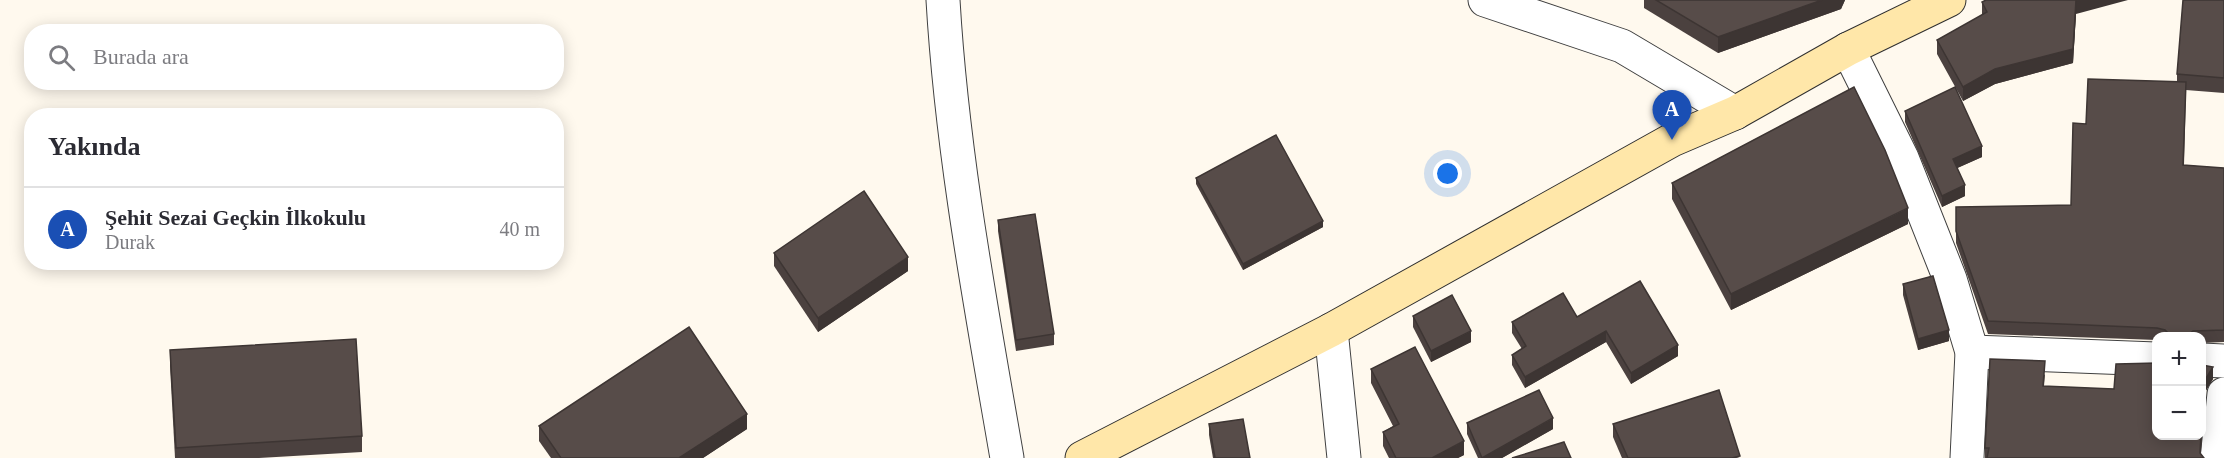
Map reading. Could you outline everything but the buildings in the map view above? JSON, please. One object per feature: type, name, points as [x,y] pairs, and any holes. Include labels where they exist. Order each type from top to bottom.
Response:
[{"type":"main road","points":[[1082,458],[1331,330],[1672,140],[1735,113],[1848,49],[1949,0]]},
{"type":"street","points":[[943,0],[946,54],[976,277],[1007,458]]},
{"type":"street","points":[[1485,0],[1622,46],[1735,113]]},
{"type":"street","points":[[1848,49],[1902,158],[1950,279],[1972,352],[1967,458]]},
{"type":"street","points":[[1331,330],[1344,458]]},
{"type":"street","points":[[1972,352],[2152,358]]},
{"type":"street","points":[[2206,360],[2224,361]]},
{"type":"street","points":[[2217,458],[2224,394]]},
{"type":"place","name":"Şehit Sezai Geçkin İlkokulu","points":[[1672,140]]}]
